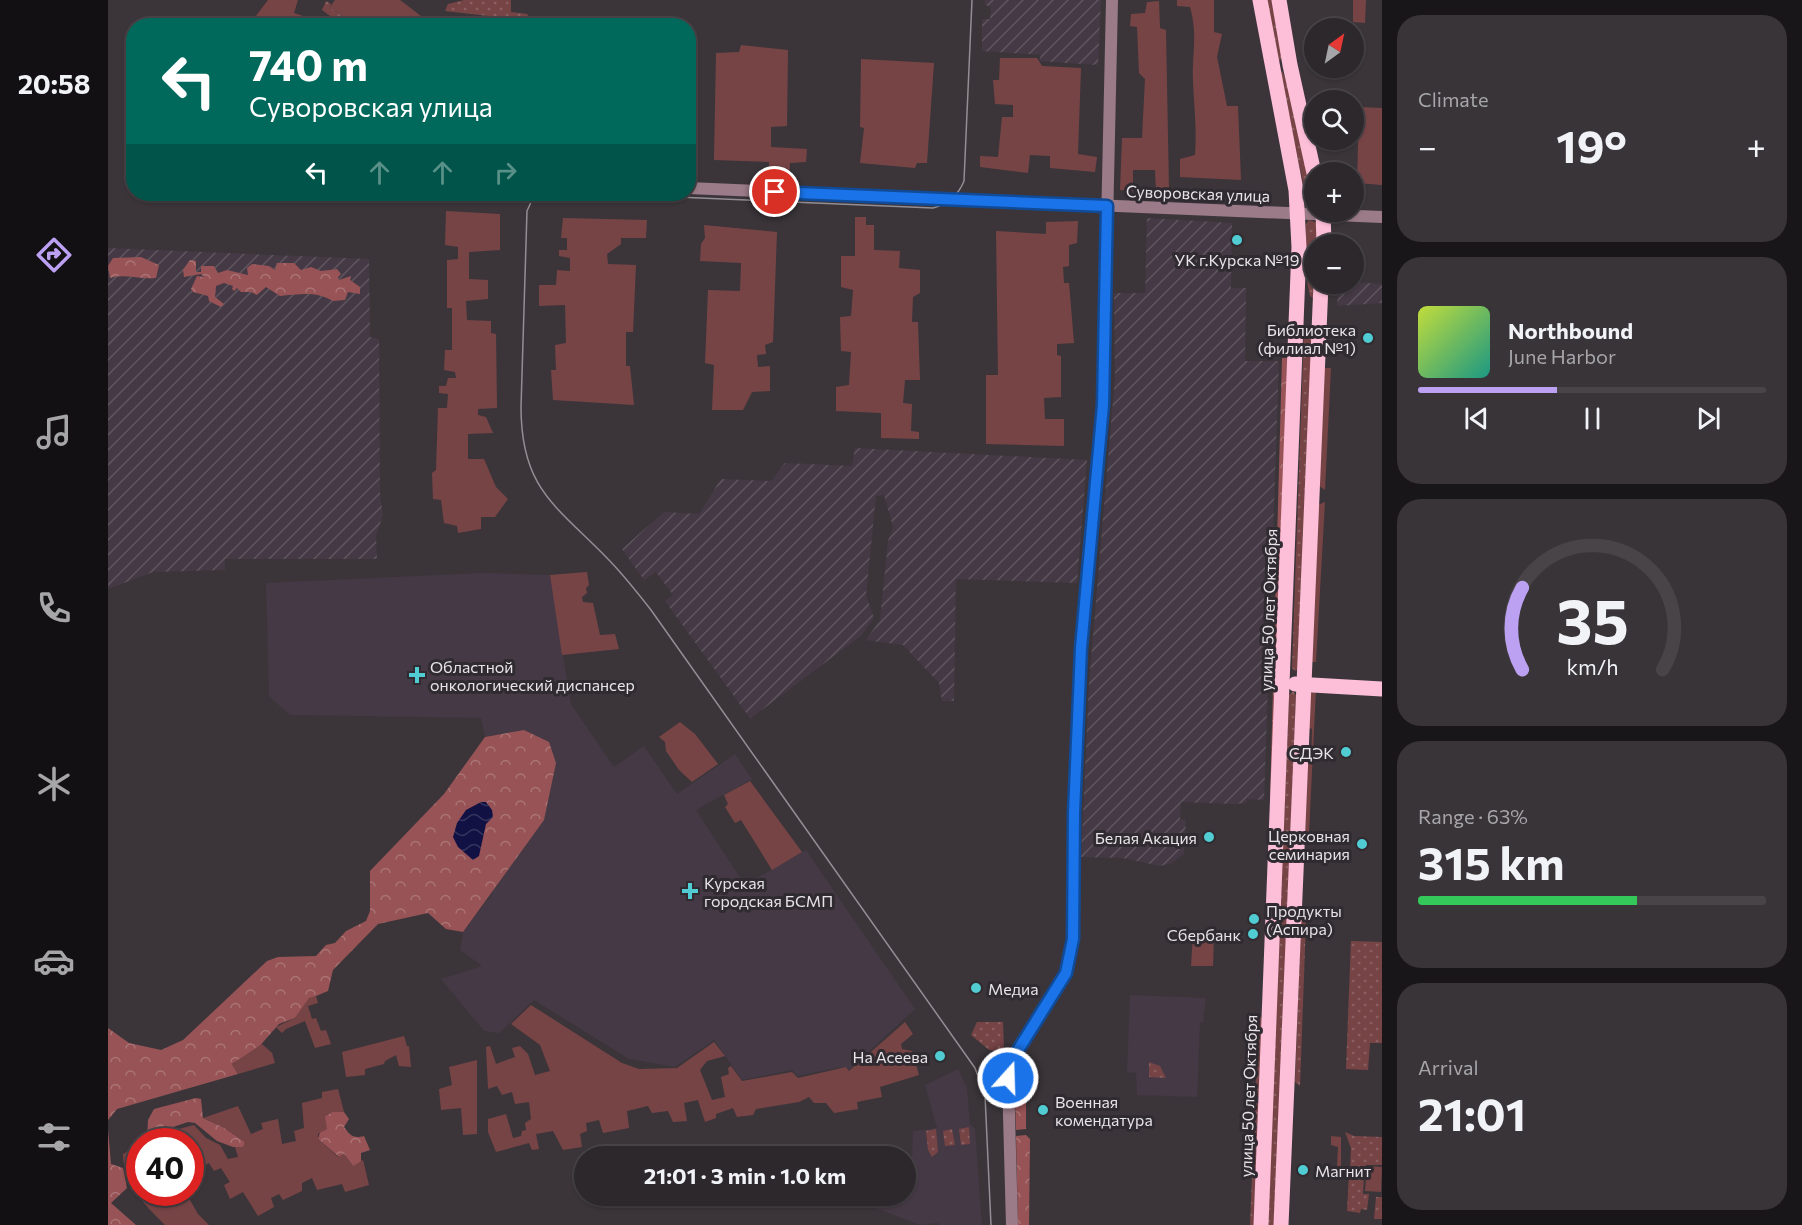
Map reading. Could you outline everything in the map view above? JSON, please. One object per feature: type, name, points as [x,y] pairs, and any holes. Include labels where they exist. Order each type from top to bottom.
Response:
[{"type":"main road","name":"улица 50 лет Октября","points":[[1260,0],[1291,158],[1298,213],[1298,296],[1261,1225]]},
{"type":"main road","points":[[1279,0],[1290,65],[1312,162]]},
{"type":"main road","points":[[1298,296],[1300,301],[1309,306],[1317,303],[1320,294]]},
{"type":"main road","points":[[1281,1225],[1321,294]]},
{"type":"main road","points":[[1297,319],[1308,312],[1319,320]]},
{"type":"main road","points":[[1283,684],[1382,689]]},
{"type":"street","points":[[1012,1225],[1008,1093],[1011,1066],[1066,973],[1073,939],[1074,813],[1081,648],[1103,405],[1112,0]]},
{"type":"street","name":"Суворовская улица","points":[[696,188],[1304,213]]},
{"type":"street","name":"Суворовская улица","points":[[1364,215],[1382,216]]},
{"type":"shaded area","points":[[268,0],[298,0],[294,13],[308,18],[254,18]]},
{"type":"shaded area","points":[[335,0],[400,0],[421,16],[419,18],[345,18],[330,7]]},
{"type":"shaded area","points":[[464,0],[511,0],[511,12],[527,14],[530,18],[506,18],[445,11],[448,4]]},
{"type":"shaded area","points":[[985,0],[1101,0],[1098,65],[1039,61],[1041,55],[982,51],[982,19],[990,19],[991,7],[985,5]]},
{"type":"shaded area","points":[[1177,0],[1214,0],[1214,32],[1222,34],[1217,57],[1227,106],[1238,106],[1241,180],[1180,177],[1180,159],[1195,155],[1196,127],[1192,17],[1190,7],[1177,6]]},
{"type":"shaded area","points":[[1266,0],[1272,0],[1282,58],[1279,61]]},
{"type":"shaded area","points":[[1353,0],[1366,0],[1365,23],[1364,18],[1353,18]]},
{"type":"shaded area","points":[[326,1],[345,18],[333,18],[322,10]]},
{"type":"shaded area","points":[[1159,1],[1160,28],[1166,30],[1169,191],[1156,191],[1155,170],[1133,170],[1133,191],[1120,190],[1122,138],[1142,138],[1145,79],[1139,73],[1137,27],[1130,26],[1131,14],[1145,13],[1147,2]]},
{"type":"shaded area","points":[[741,45],[788,50],[787,126],[771,127],[771,147],[807,149],[806,162],[790,163],[789,182],[769,178],[769,162],[714,160],[716,53],[739,52]]},
{"type":"shaded area","points":[[1000,58],[1037,58],[1042,66],[1081,68],[1078,154],[1097,157],[1095,172],[1050,168],[1050,156],[1030,155],[1028,173],[980,167],[980,156],[998,157],[1002,117],[1013,117],[1013,105],[995,104],[993,80],[999,80]]},
{"type":"shaded area","points":[[861,59],[934,63],[927,163],[917,163],[915,168],[860,163],[864,128],[860,127]]},
{"type":"shaded area","points":[[1282,71],[1300,135],[1305,162],[1304,187],[1279,74]]},
{"type":"shaded area","points":[[1364,107],[1382,108],[1382,185],[1364,184],[1364,162],[1358,162],[1358,150],[1364,150]]},
{"type":"shaded area","points":[[446,211],[500,214],[500,250],[469,252],[469,279],[488,280],[488,299],[466,301],[467,320],[491,321],[491,333],[496,334],[497,408],[478,409],[478,415],[486,417],[493,433],[468,434],[468,459],[484,459],[496,487],[508,499],[495,517],[481,517],[481,529],[458,533],[457,526],[444,523],[441,500],[433,499],[432,473],[436,470],[438,408],[447,408],[448,394],[439,393],[439,386],[446,386],[448,378],[456,378],[455,372],[444,370],[445,350],[452,350],[452,308],[447,308],[447,260],[458,259],[458,247],[445,245]]},
{"type":"shaded area","points":[[855,217],[866,217],[866,225],[874,225],[874,250],[900,251],[899,268],[920,270],[920,293],[913,297],[912,322],[918,322],[920,380],[905,380],[903,403],[912,404],[911,431],[919,432],[919,439],[881,438],[881,413],[836,411],[836,387],[849,385],[851,352],[841,351],[840,317],[851,316],[853,290],[841,287],[841,256],[855,256]]},
{"type":"shaded area","points":[[563,218],[647,220],[646,238],[621,238],[621,244],[607,254],[608,264],[636,265],[633,332],[626,332],[626,366],[630,366],[634,405],[553,400],[551,370],[556,370],[555,345],[566,343],[565,305],[539,306],[539,285],[556,285],[557,270],[570,271],[570,258],[559,256],[559,250],[567,250],[567,238],[561,238]]},
{"type":"shaded area","points":[[1147,218],[1232,223],[1231,288],[1246,288],[1245,361],[1279,361],[1264,800],[1247,799],[1246,803],[1234,804],[1181,802],[1180,819],[1186,820],[1184,854],[1172,863],[1160,866],[1123,858],[1081,857],[1089,683],[1115,377],[1114,293],[1145,293]]},
{"type":"shaded area","points":[[1078,221],[1077,243],[1069,245],[1069,266],[1063,267],[1064,283],[1069,283],[1074,343],[1057,344],[1057,355],[1061,356],[1061,397],[1044,398],[1045,419],[1064,419],[1064,446],[986,444],[986,375],[998,375],[996,231],[1046,234],[1046,222]]},
{"type":"shaded area","points":[[1308,222],[1317,223],[1316,234],[1306,234]]},
{"type":"shaded area","points":[[704,225],[777,232],[773,342],[765,345],[766,354],[757,355],[758,367],[770,366],[770,391],[752,392],[743,410],[712,410],[714,365],[705,363],[708,290],[740,291],[741,263],[700,261],[701,244],[705,238]]},
{"type":"shaded area","points":[[108,248],[369,259],[370,337],[379,339],[380,495],[383,515],[376,536],[377,559],[225,559],[225,570],[153,572],[108,589]]},
{"type":"shaded area","points":[[1364,283],[1382,284],[1382,303],[1337,306],[1338,294],[1364,294]]},
{"type":"shaded area","points":[[1310,328],[1312,333],[1299,669],[1295,671],[1292,668],[1304,330]]},
{"type":"shaded area","points":[[1324,368],[1331,368],[1325,490],[1319,486]]},
{"type":"shaded area","points":[[855,448],[1087,460],[1077,583],[956,579],[954,701],[942,701],[939,683],[903,645],[866,640],[880,620],[888,541],[893,527],[884,495],[876,496],[866,595],[874,618],[862,635],[751,718],[752,721],[665,601],[673,595],[656,572],[644,580],[622,549],[664,512],[699,514],[721,479],[771,481],[785,463],[852,466]]},
{"type":"shaded area","points":[[1325,502],[1316,662],[1310,662],[1318,505]]},
{"type":"shaded area","points":[[587,572],[589,585],[586,588],[587,593],[582,597],[583,602],[593,603],[600,635],[615,634],[619,649],[562,655],[550,575]]},
{"type":"shaded area","points":[[481,573],[550,575],[571,704],[614,767],[644,746],[677,794],[735,754],[752,779],[696,810],[745,885],[806,850],[915,1009],[849,1070],[846,1067],[836,1068],[798,1076],[792,1070],[742,1080],[714,1040],[675,1067],[629,1059],[534,1000],[499,1033],[484,1031],[441,979],[482,966],[460,950],[463,932],[492,894],[524,730],[485,737],[481,718],[290,715],[269,696],[266,583]]},
{"type":"shaded area","points":[[1316,690],[1309,833],[1303,833],[1306,763],[1311,761],[1312,729],[1307,727],[1311,693]]},
{"type":"shaded area","points":[[1293,691],[1296,695],[1288,915],[1280,914],[1289,695]]},
{"type":"shaded area","points":[[680,722],[695,734],[718,764],[692,782],[679,770],[666,751],[665,742],[659,737]]},
{"type":"shaded area","points":[[750,781],[802,852],[772,870],[741,820],[735,823],[725,807],[728,804],[724,795]]},
{"type":"shaded area","points":[[1280,918],[1288,918],[1275,1225],[1267,1225]]},
{"type":"shaded area","points":[[1301,920],[1306,921],[1300,1086],[1295,1082]]},
{"type":"shaded area","points":[[1193,935],[1214,935],[1213,966],[1191,966]]},
{"type":"shaded area","points":[[1351,941],[1382,942],[1382,1043],[1370,1043],[1368,1070],[1346,1069]]},
{"type":"shaded area","points":[[1130,995],[1206,998],[1203,1022],[1200,1023],[1197,1097],[1137,1095],[1136,1073],[1127,1072]]},
{"type":"shaded area","points":[[316,996],[318,1003],[308,1006],[312,1019],[316,1018],[321,1031],[326,1030],[331,1044],[315,1048],[305,1021],[282,1033],[276,1027],[295,1018],[309,998]]},
{"type":"shaded area","points":[[531,1005],[622,1063],[639,1069],[677,1068],[714,1042],[725,1056],[707,1061],[700,1070],[712,1100],[725,1097],[721,1077],[729,1074],[728,1068],[731,1066],[742,1081],[792,1072],[798,1078],[846,1067],[849,1071],[905,1022],[913,1034],[901,1044],[902,1049],[912,1051],[919,1075],[880,1087],[882,1097],[857,1102],[858,1109],[834,1113],[826,1103],[814,1103],[809,1097],[799,1102],[756,1109],[753,1115],[737,1117],[733,1108],[716,1114],[716,1118],[705,1122],[698,1100],[684,1103],[687,1121],[673,1122],[668,1111],[652,1113],[648,1106],[627,1111],[629,1128],[603,1133],[599,1120],[586,1123],[587,1131],[580,1134],[582,1146],[563,1150],[553,1131],[536,1134],[539,1149],[532,1150],[529,1143],[496,1152],[488,1132],[488,1119],[506,1114],[513,1138],[521,1136],[522,1131],[526,1130],[525,1123],[531,1119],[529,1102],[515,1104],[512,1092],[502,1095],[497,1086],[488,1089],[486,1047],[490,1046],[496,1064],[515,1057],[512,1048],[520,1046],[528,1054],[535,1075],[550,1071],[540,1045],[511,1024]]},
{"type":"shaded area","points":[[1259,1017],[1266,1018],[1263,1094],[1255,1097]]},
{"type":"shaded area","points":[[977,1022],[1003,1022],[1004,1052],[989,1050],[971,1035]]},
{"type":"shaded area","points":[[404,1036],[409,1046],[411,1067],[399,1066],[396,1055],[384,1064],[365,1069],[365,1075],[346,1077],[342,1052]]},
{"type":"shaded area","points":[[262,1044],[272,1053],[275,1063],[238,1074],[232,1064]]},
{"type":"shaded area","points":[[477,1060],[477,1134],[463,1135],[461,1108],[441,1110],[439,1089],[452,1085],[449,1067]]},
{"type":"shaded area","points":[[1149,1062],[1160,1066],[1166,1078],[1149,1077]]},
{"type":"shaded area","points":[[958,1069],[967,1088],[970,1124],[975,1129],[982,1225],[939,1225],[938,1223],[920,1225],[870,1206],[916,1206],[916,1146],[913,1146],[913,1131],[937,1128],[925,1085]]},
{"type":"shaded area","points":[[338,1089],[344,1112],[332,1112],[325,1116],[327,1129],[318,1134],[318,1139],[338,1157],[344,1154],[353,1166],[363,1160],[369,1185],[345,1192],[342,1184],[317,1190],[312,1178],[302,1183],[302,1191],[283,1200],[279,1194],[271,1198],[274,1207],[258,1216],[243,1192],[230,1199],[224,1185],[230,1182],[221,1168],[214,1171],[209,1163],[204,1166],[204,1136],[220,1145],[228,1159],[238,1157],[235,1147],[243,1147],[245,1142],[223,1127],[203,1118],[238,1106],[251,1134],[263,1129],[261,1123],[278,1119],[282,1144],[296,1141],[294,1131],[304,1128],[302,1103],[322,1098],[322,1092]]},
{"type":"shaded area","points":[[1255,1102],[1263,1106],[1257,1225],[1250,1225]]},
{"type":"shaded area","points":[[969,1127],[970,1144],[961,1145],[959,1129]]},
{"type":"shaded area","points":[[936,1129],[938,1152],[932,1157],[928,1150],[926,1131]]},
{"type":"shaded area","points":[[952,1129],[955,1145],[945,1146],[943,1131]]},
{"type":"shaded area","points":[[1345,1132],[1354,1136],[1382,1137],[1382,1165],[1366,1165],[1365,1171],[1350,1170],[1351,1148]]},
{"type":"shaded area","points":[[1331,1136],[1341,1137],[1341,1166],[1337,1166],[1338,1147],[1331,1145]]},
{"type":"shaded area","points":[[126,1152],[126,1172],[124,1165],[123,1154]]},
{"type":"shaded area","points":[[1367,1166],[1382,1167],[1381,1192],[1365,1191]]},
{"type":"shaded area","points":[[1349,1174],[1364,1175],[1363,1194],[1369,1194],[1367,1210],[1361,1209],[1360,1213],[1347,1211]]},
{"type":"shaded area","points":[[1376,1197],[1382,1197],[1382,1219],[1374,1219]]},
{"type":"shaded area","points":[[147,1206],[193,1206],[209,1225],[165,1225]]},
{"type":"green space","points":[[141,257],[159,265],[156,278],[121,276],[110,278],[108,266],[113,258]]},
{"type":"green space","points":[[190,260],[196,261],[196,272],[201,272],[201,266],[214,266],[218,273],[227,270],[248,275],[247,268],[252,264],[269,266],[275,270],[277,263],[294,263],[301,270],[311,267],[321,271],[337,269],[341,274],[338,277],[339,280],[351,276],[350,280],[360,287],[360,294],[348,292],[345,300],[333,301],[314,294],[280,296],[266,287],[257,295],[251,292],[241,292],[237,288],[234,291],[233,286],[224,283],[216,286],[215,297],[224,304],[221,307],[209,301],[208,296],[193,292],[191,289],[197,276],[204,277],[201,274],[184,277],[183,270]]},
{"type":"green space","points":[[1282,358],[1288,358],[1276,795],[1270,799]]},
{"type":"green space","points":[[524,730],[549,742],[556,763],[544,820],[463,932],[446,929],[428,913],[378,924],[333,970],[328,991],[309,999],[295,1018],[279,1024],[257,1049],[232,1064],[238,1074],[117,1109],[108,1120],[108,1028],[129,1043],[161,1050],[183,1040],[267,961],[278,957],[316,956],[326,945],[335,943],[346,931],[366,921],[370,911],[370,871],[444,794],[485,737]]},
{"type":"green space","points":[[1020,1056],[1025,1057],[1027,1093],[1016,1093],[1015,1072]]},
{"type":"green space","points":[[196,1098],[201,1099],[203,1118],[223,1127],[245,1142],[244,1147],[233,1147],[217,1141],[204,1128],[195,1123],[188,1122],[170,1128],[148,1128],[148,1120],[154,1109]]},
{"type":"green space","points":[[1026,1100],[1026,1129],[1016,1130],[1015,1101]]},
{"type":"green space","points":[[332,1112],[344,1112],[349,1119],[344,1127],[352,1136],[364,1136],[370,1150],[361,1153],[361,1163],[353,1166],[344,1154],[339,1157],[318,1139],[325,1116]]},
{"type":"green space","points":[[108,1129],[111,1164],[123,1168],[126,1183],[126,1189],[111,1203],[136,1225],[108,1225]]},
{"type":"green space","points":[[1026,1135],[1030,1139],[1029,1225],[1018,1225],[1016,1136]]},
{"type":"water","points":[[481,802],[486,802],[492,810],[493,817],[486,824],[479,856],[473,860],[458,847],[453,837],[457,823],[466,810]]},
{"type":"tram line","points":[[696,198],[933,208],[952,199],[964,181],[972,0]]},
{"type":"tram line","points":[[532,201],[527,211],[521,407],[527,457],[534,476],[544,493],[557,508],[612,563],[651,610],[975,1068],[985,1095],[991,1225]]},
{"type":"place","name":"УК г.Курска №19","points":[[1237,240]]},
{"type":"place","name":"Библиотека (филиал №1)","points":[[1368,338]]},
{"type":"place","name":"Областной онкологический диспансер","points":[[417,675]]},
{"type":"place","name":"СДЭК","points":[[1346,752]]},
{"type":"place","name":"Белая Акация","points":[[1209,837]]},
{"type":"place","name":"Церковная семинария","points":[[1362,844]]},
{"type":"place","name":"Курская городская БСМП","points":[[690,891]]},
{"type":"place","name":"Продукты (Аспира)","points":[[1254,919]]},
{"type":"place","name":"Сбербанк","points":[[1253,934]]},
{"type":"place","name":"Медиа","points":[[976,988]]},
{"type":"place","name":"На Асеева","points":[[940,1056]]},
{"type":"place","name":"Военная комендатура","points":[[1043,1110]]},
{"type":"place","name":"Магнит","points":[[1303,1170]]},
{"type":"route","points":[[775,192],[1107,206],[1103,405],[1081,648],[1074,813],[1073,939],[1066,973],[1015,1055],[1008,1078]]}]
